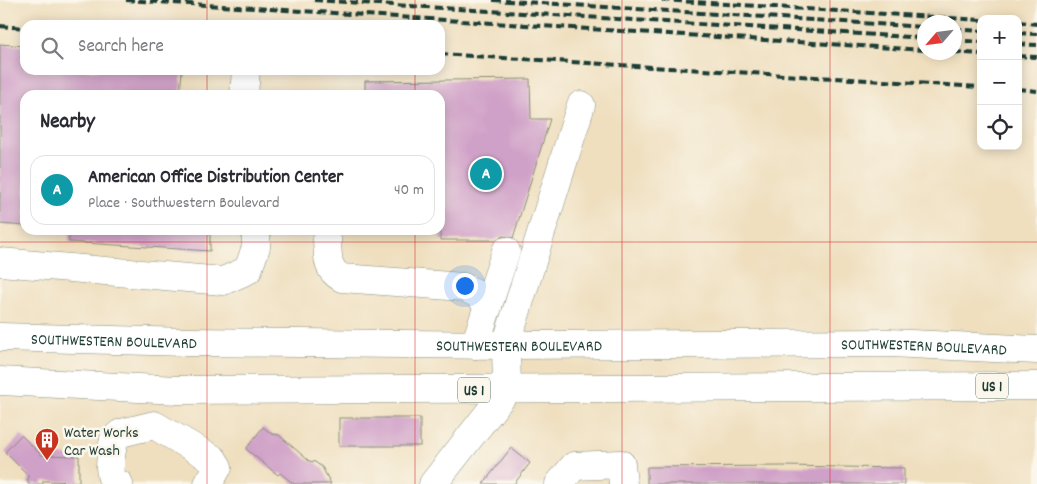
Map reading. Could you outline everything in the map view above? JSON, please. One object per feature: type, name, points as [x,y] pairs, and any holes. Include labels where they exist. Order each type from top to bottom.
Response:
[{"type":"main road","points":[[244,90],[246,75]]},
{"type":"main road","points":[[433,484],[507,390],[506,346],[581,105]]},
{"type":"main road","points":[[0,262],[223,281],[248,270],[256,247],[256,235]]},
{"type":"main road","points":[[327,239],[328,264],[334,274],[342,278],[463,287],[480,295],[488,307]]},
{"type":"main road","points":[[475,345],[506,251]]},
{"type":"main road","name":"SOUTHWESTERN BOULEVARD","points":[[0,336],[188,342],[506,346],[890,343],[1037,350]]},
{"type":"main road","name":"US 1","points":[[0,381],[153,388],[507,390],[1037,386]]},
{"type":"main road","points":[[153,388],[154,426]]},
{"type":"main road","points":[[119,484],[115,482],[110,474],[114,439],[120,433],[154,426],[213,459],[218,467],[208,484]]},
{"type":"main road","points":[[560,484],[574,466],[621,464],[622,484]]},
{"type":"building","points":[[0,44],[20,46],[20,75],[182,75],[180,90],[20,90],[20,226],[0,224]]},
{"type":"building","points":[[530,79],[531,119],[550,119],[513,238],[503,236],[495,240],[440,240],[440,235],[445,235],[445,90],[365,90],[365,81]]},
{"type":"building","points":[[69,235],[210,235],[210,251],[69,242]]},
{"type":"building","points":[[339,418],[420,418],[420,446],[339,446]]},
{"type":"building","points":[[263,427],[272,434],[279,435],[309,461],[315,462],[322,467],[331,484],[294,484],[280,473],[278,475],[246,449]]},
{"type":"building","name":"Water Works Car Wash","points":[[21,435],[41,455],[79,456],[79,482],[43,481],[43,484],[28,484],[28,475],[5,452]]},
{"type":"building","points":[[511,448],[530,463],[514,484],[483,484]]},
{"type":"building","points":[[783,466],[904,468],[904,484],[647,484],[647,467]]},
{"type":"railway","points":[[126,0],[917,50]]},
{"type":"railway","points":[[314,0],[917,38]]},
{"type":"railway","points":[[493,0],[917,27]]},
{"type":"railway","points":[[662,0],[977,20]]},
{"type":"railway","points":[[1022,22],[1037,24]]},
{"type":"railway","points":[[0,26],[20,28]]},
{"type":"railway","points":[[962,30],[977,31]]},
{"type":"railway","points":[[1022,33],[1037,34]]},
{"type":"railway","points":[[962,41],[977,42]]},
{"type":"railway","points":[[1022,44],[1037,45]]},
{"type":"railway","points":[[962,53],[977,54]]},
{"type":"railway","points":[[445,54],[977,87]]},
{"type":"railway","points":[[1022,56],[1037,57]]},
{"type":"railway","points":[[1022,89],[1037,91]]},
{"type":"place","name":"American Office Distribution Center","points":[[486,174]]},
{"type":"place","name":"Water Works Car Wash","points":[[47,461]]}]
